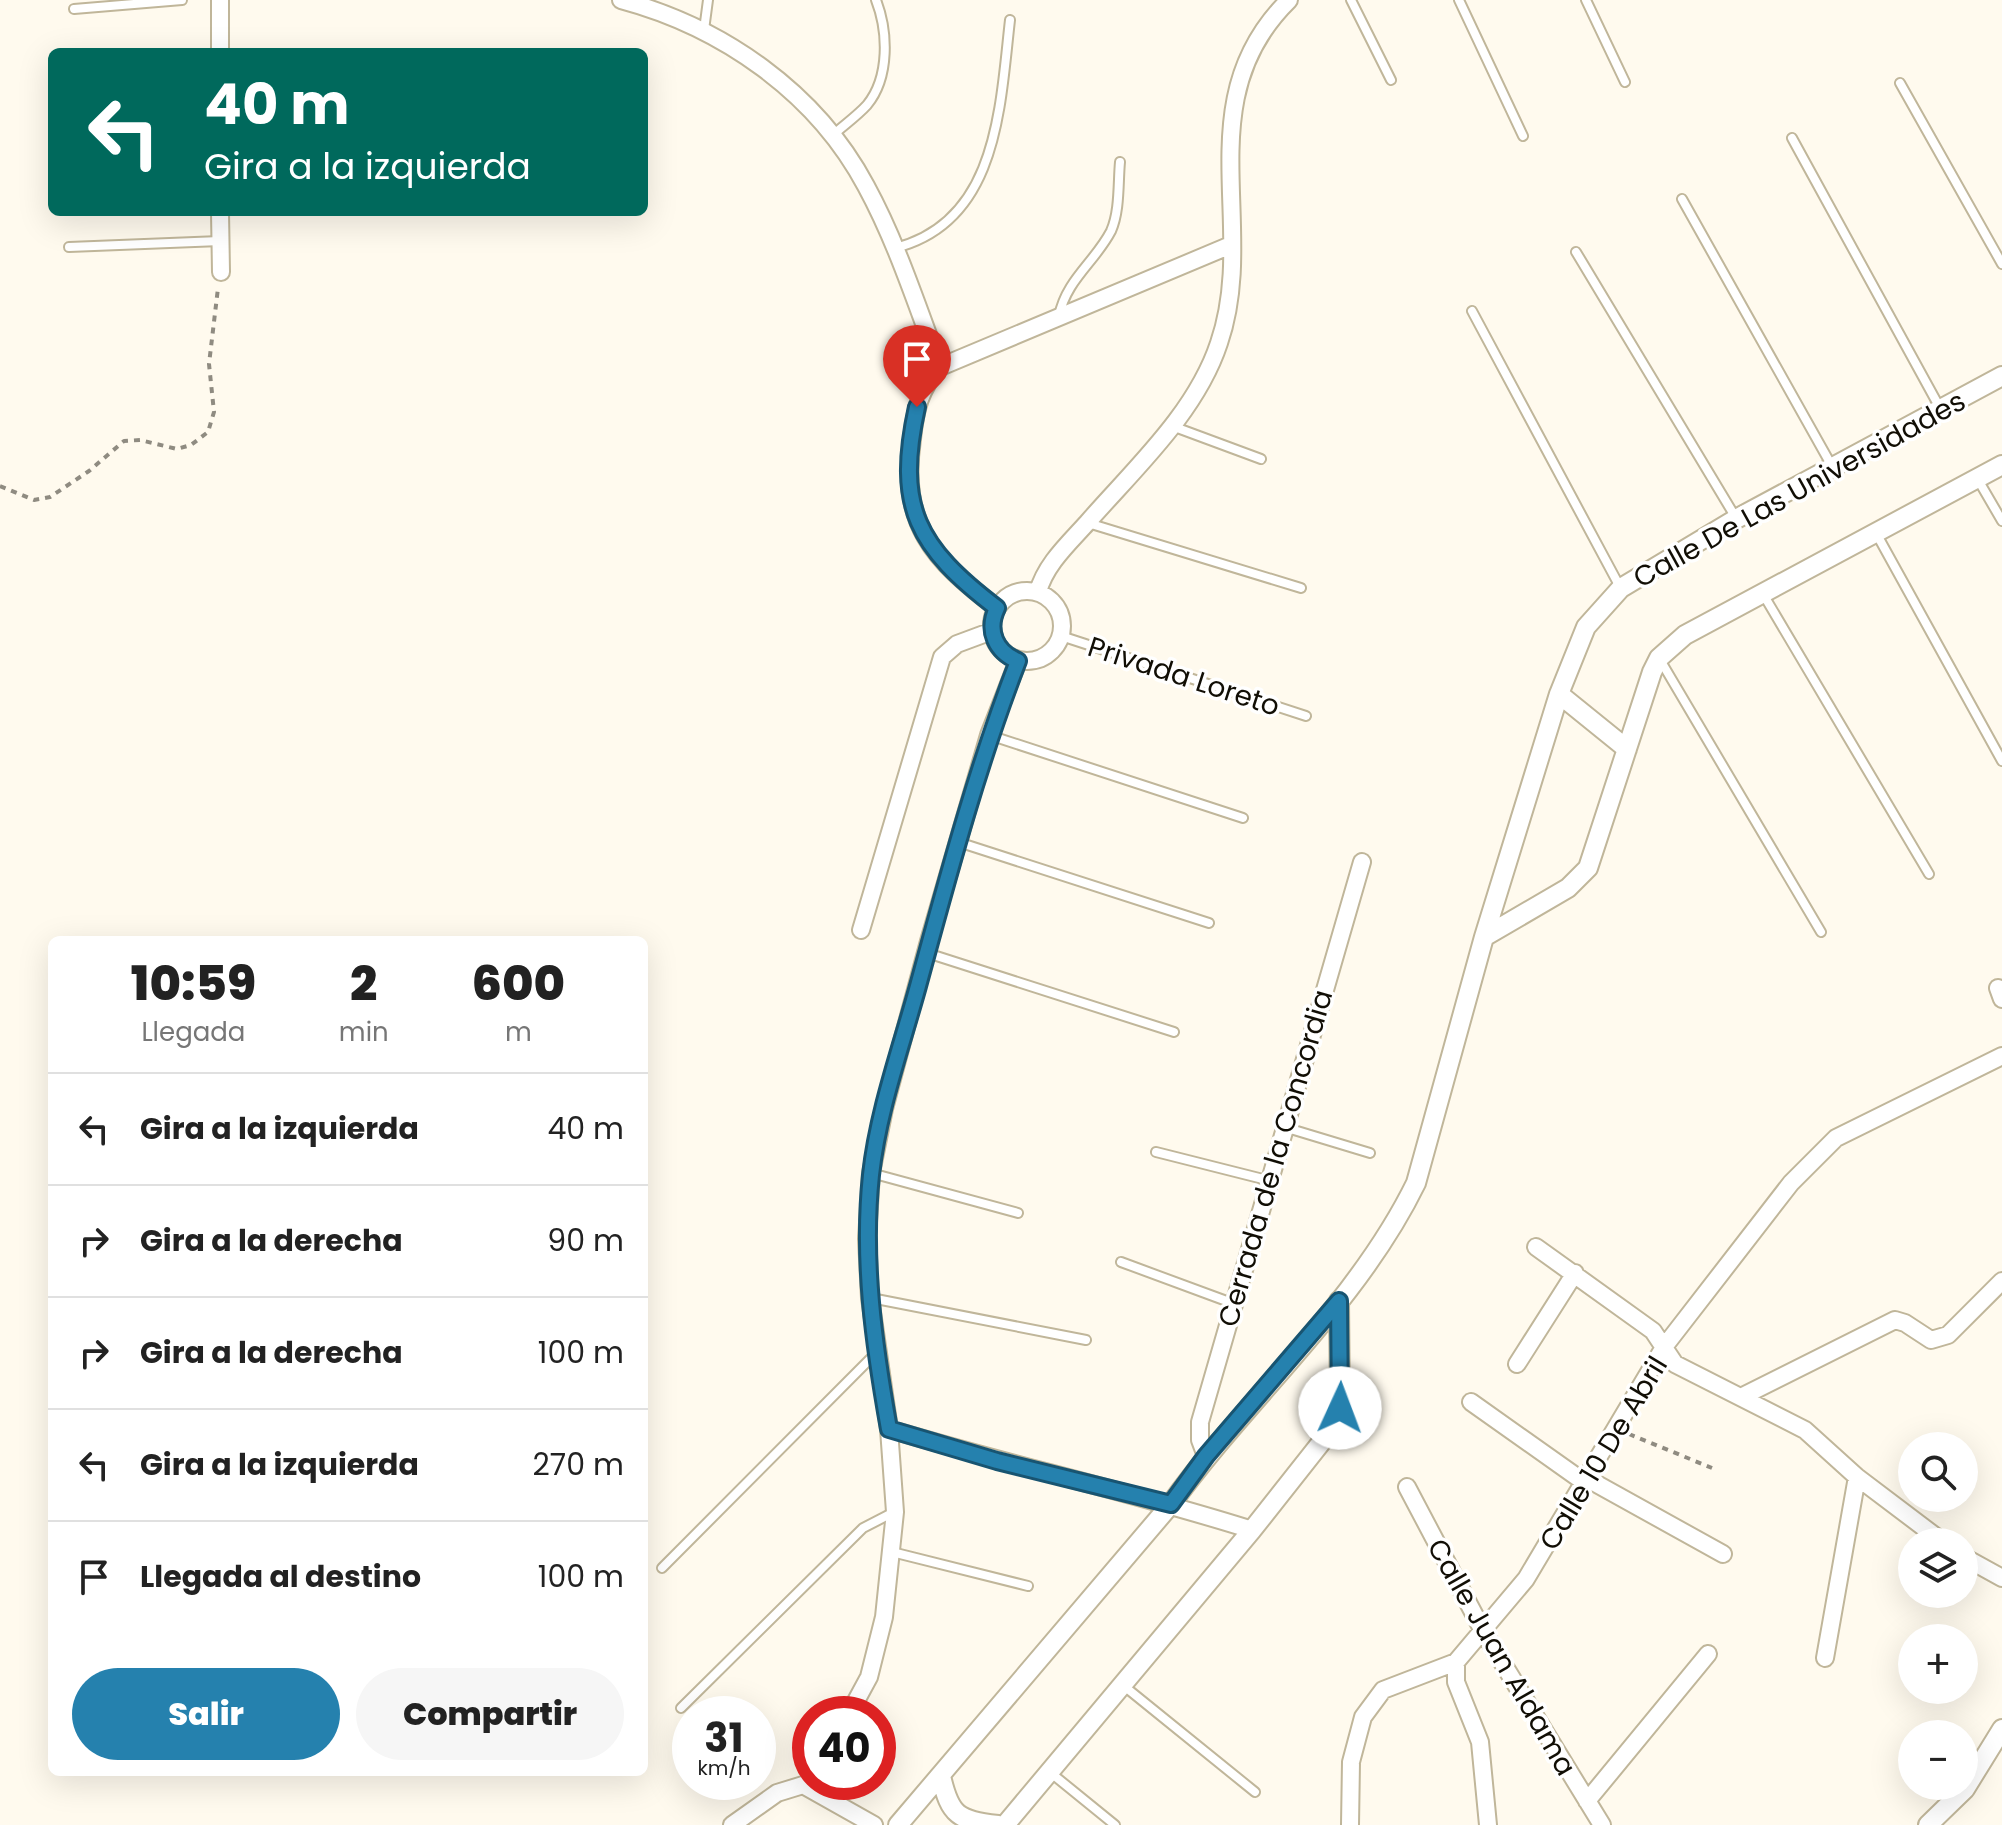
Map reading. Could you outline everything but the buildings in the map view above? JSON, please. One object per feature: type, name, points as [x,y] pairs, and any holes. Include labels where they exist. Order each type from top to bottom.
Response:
[{"type":"street","points":[[220,0],[220,48]]},
{"type":"street","points":[[621,0],[658,10],[704,30],[772,75],[833,135],[865,183],[895,248],[940,367]]},
{"type":"street","points":[[1038,592],[1047,570],[1171,425],[1202,383],[1220,341],[1227,309],[1231,245],[1228,147],[1236,95],[1254,49],[1289,0]]},
{"type":"street","points":[[220,216],[221,272]]},
{"type":"street","points":[[997,608],[960,580],[933,550],[910,503],[908,473],[921,390],[940,367],[1231,245]]},
{"type":"street","name":"Calle De Las Universidades","points":[[898,1825],[1339,1301],[1398,1220],[1416,1183],[1484,937],[1559,694],[1586,627],[1621,588],[1736,519],[2002,376]]},
{"type":"street","points":[[1484,937],[1568,888],[1588,868],[1659,658],[1685,635],[2002,465]]},
{"type":"street","points":[[1038,592],[1048,597],[1061,615],[1061,636],[1057,646],[1039,660],[1018,661],[1000,650],[992,631],[997,608],[1015,593],[1038,592]]},
{"type":"street","points":[[861,930],[942,657],[957,644],[992,631]]},
{"type":"street","points":[[859,1696],[869,1677],[876,1649],[892,1552],[895,1512],[889,1429],[870,1298],[867,1239],[871,1173],[884,1109],[958,842],[989,735],[1018,661]]},
{"type":"street","points":[[1559,694],[1627,749]]},
{"type":"street","name":"Cerrada de la Concordia","points":[[1206,1456],[1200,1440],[1200,1422],[1267,1180],[1362,862]]},
{"type":"street","points":[[1536,1247],[1653,1331],[1664,1347],[1791,1183],[1836,1138],[2002,1056]]},
{"type":"street","points":[[1517,1364],[1575,1273]]},
{"type":"street","points":[[1743,1396],[1895,1320],[1931,1340],[1939,1339],[1948,1335],[2002,1281]]},
{"type":"street","points":[[1005,1825],[1124,1686],[1331,1430],[1340,1408],[1339,1301]]},
{"type":"street","name":"Calle 10 De Abril","points":[[1350,1825],[1351,1762],[1363,1717],[1383,1690],[1456,1662],[1526,1579],[1664,1347],[1675,1364],[1805,1430],[1857,1477],[1924,1528]]},
{"type":"street","points":[[1471,1402],[1585,1480],[1723,1554]]},
{"type":"street","points":[[889,1429],[997,1461],[1171,1504],[1252,1530]]},
{"type":"street","points":[[1825,1658],[1857,1477]]},
{"type":"street","name":"Calle Juan Aldama","points":[[1407,1487],[1483,1631],[1602,1825]]},
{"type":"street","points":[[1978,1565],[2002,1578]]},
{"type":"street","points":[[1587,1801],[1708,1654]]},
{"type":"street","points":[[1456,1662],[1456,1682],[1480,1742],[1488,1825]]},
{"type":"street","points":[[1928,1825],[1965,1789],[2002,1729]]},
{"type":"street","points":[[941,1776],[947,1800],[955,1813],[972,1822],[998,1825]]},
{"type":"street","points":[[732,1825],[792,1786]]},
{"type":"street","points":[[838,1800],[874,1825]]},
{"type":"lane","points":[[74,9],[182,0]]},
{"type":"lane","points":[[704,30],[708,0]]},
{"type":"lane","points":[[833,135],[867,105],[878,88],[885,55],[883,18],[876,0]]},
{"type":"lane","points":[[1351,0],[1391,80]]},
{"type":"lane","points":[[1459,0],[1523,136]]},
{"type":"lane","points":[[1586,0],[1625,82]]},
{"type":"lane","points":[[895,248],[922,241],[938,232],[984,169],[998,126],[1010,20]]},
{"type":"lane","points":[[1900,83],[2002,264]]},
{"type":"lane","points":[[1792,138],[1941,409]]},
{"type":"lane","points":[[1058,316],[1065,294],[1110,231],[1120,162]]},
{"type":"lane","points":[[1682,199],[1833,469]]},
{"type":"lane","points":[[69,247],[220,241]]},
{"type":"lane","points":[[1576,252],[1736,519]]},
{"type":"lane","points":[[1472,311],[1621,588]]},
{"type":"lane","points":[[1171,425],[1261,459]]},
{"type":"lane","points":[[1977,477],[2002,521]]},
{"type":"lane","points":[[1087,523],[1301,588]]},
{"type":"lane","points":[[1875,532],[2002,761]]},
{"type":"lane","points":[[1762,594],[1929,874]]},
{"type":"lane","name":"Privada Loreto","points":[[1061,636],[1306,716]]},
{"type":"lane","points":[[1659,658],[1821,932]]},
{"type":"lane","points":[[989,735],[1243,818]]},
{"type":"lane","points":[[958,842],[1209,923]]},
{"type":"lane","points":[[927,953],[1174,1032]]},
{"type":"lane","points":[[1283,1126],[1370,1153]]},
{"type":"lane","points":[[1156,1152],[1267,1180]]},
{"type":"lane","points":[[871,1173],[1018,1213]]},
{"type":"lane","points":[[1121,1262],[1232,1303]]},
{"type":"lane","points":[[870,1298],[1086,1340]]},
{"type":"lane","points":[[662,1568],[876,1353]]},
{"type":"lane","points":[[693,1696],[863,1528],[895,1512]]},
{"type":"lane","points":[[892,1552],[1028,1586]]},
{"type":"lane","points":[[1124,1686],[1255,1792]]},
{"type":"lane","points":[[1050,1772],[1115,1825]]},
{"type":"path","points":[[0,486],[34,500],[50,497],[89,471],[124,441],[140,440],[177,449],[191,445],[208,432],[214,412],[209,364],[221,272]]},
{"type":"path","points":[[1615,1429],[1712,1468]]},
{"type":"route","points":[[917,407],[907,485],[910,503],[933,550],[960,580],[997,608],[992,631],[995,641],[1000,650],[1018,661],[989,735],[929,941],[884,1109],[871,1173],[867,1239],[870,1298],[889,1429],[997,1461],[1171,1504],[1206,1456],[1339,1301],[1342,1357],[1340,1408]]}]
